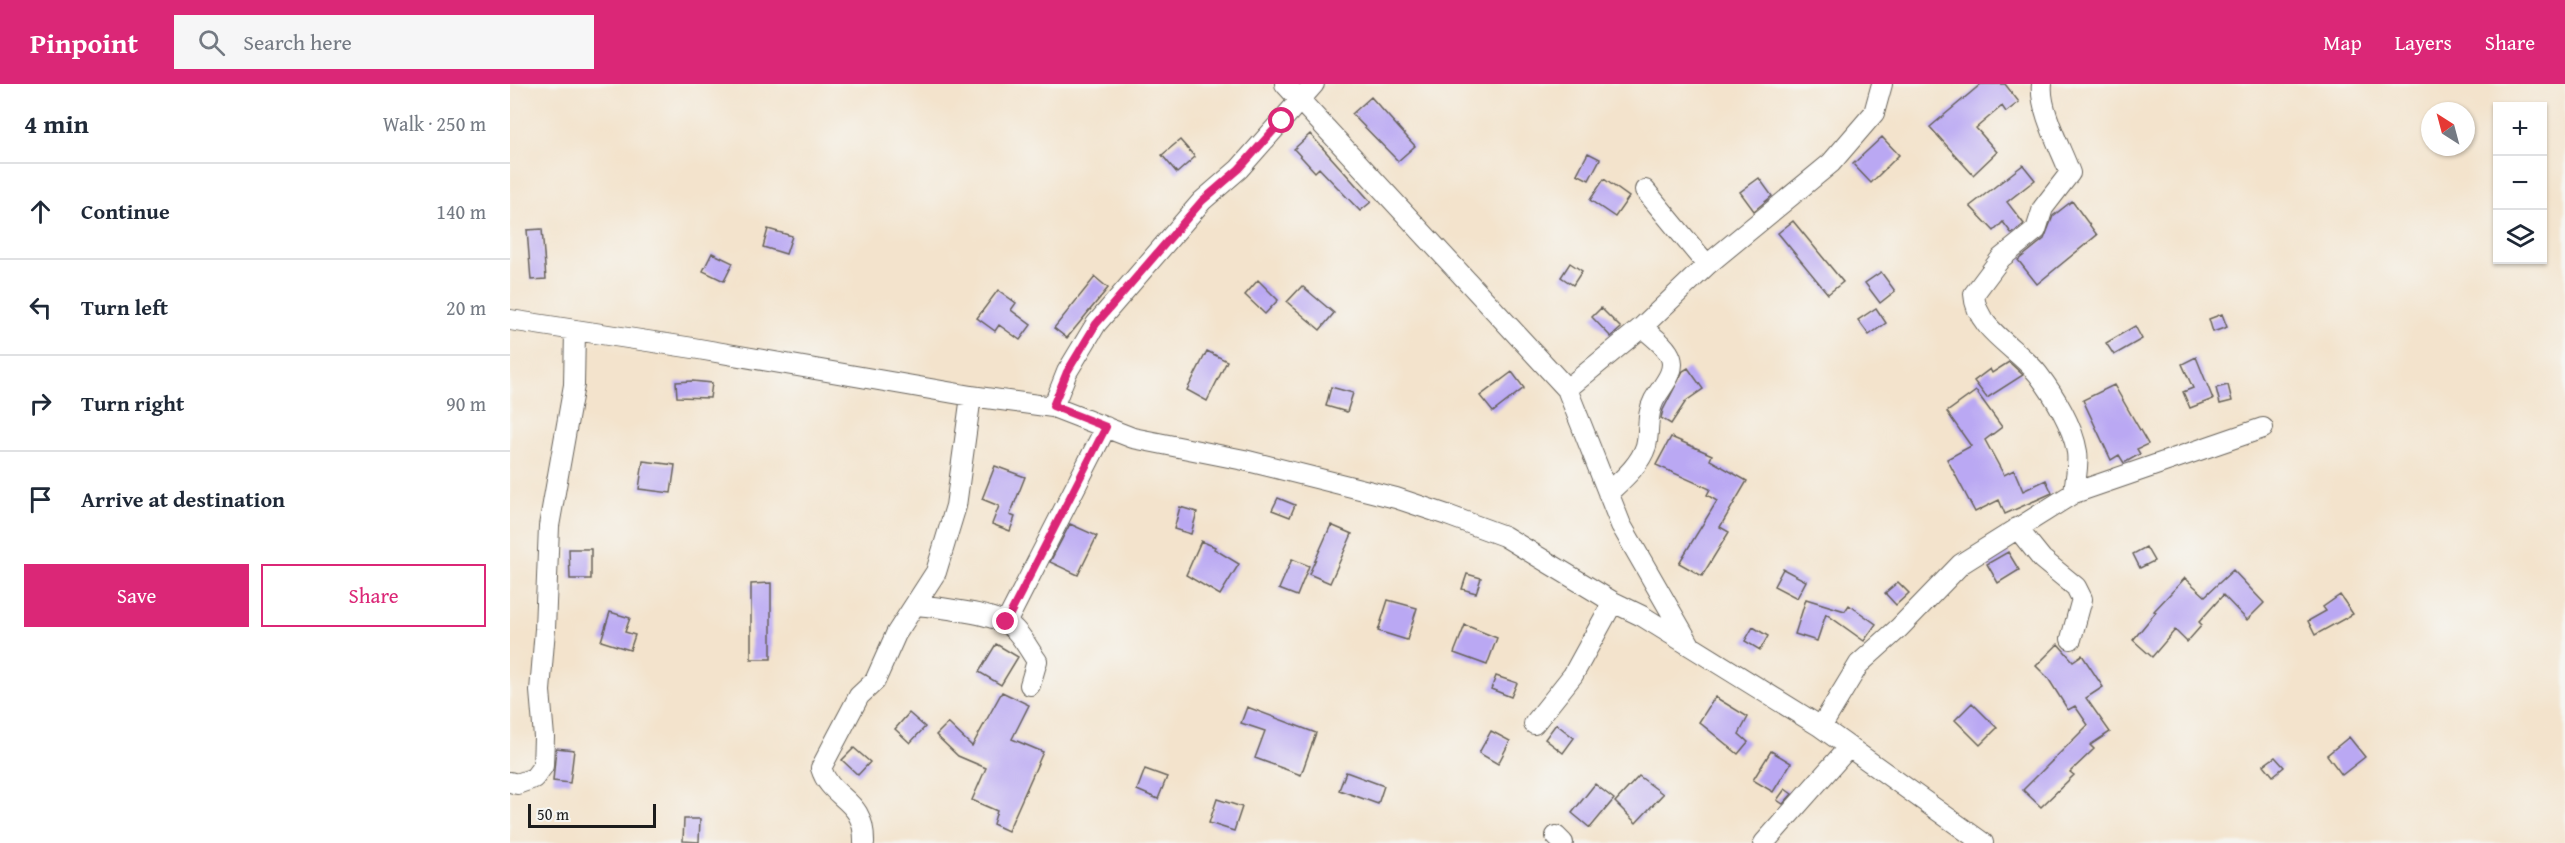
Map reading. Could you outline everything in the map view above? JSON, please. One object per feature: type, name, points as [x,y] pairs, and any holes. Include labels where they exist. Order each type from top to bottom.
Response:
[{"type":"street","points":[[1285,84],[1568,389],[1621,525],[1692,648]]},
{"type":"street","points":[[1053,406],[1067,372],[1096,324],[1202,201],[1239,169],[1314,84]]},
{"type":"street","points":[[1568,389],[1642,327],[1707,265],[1832,163],[1874,112],[1881,84]]},
{"type":"street","points":[[2042,84],[2041,94],[2046,111],[2070,173],[2043,208],[2036,230],[2001,258],[1974,294],[1974,305],[1983,322],[2038,374],[2063,415],[2077,453],[2074,493]]},
{"type":"street","points":[[1645,190],[1707,265]]},
{"type":"street","points":[[510,320],[822,369],[971,396],[1053,406],[1133,438],[1244,460],[1396,498],[1447,515],[1504,536],[1612,602],[1642,616],[1821,727],[1957,822],[1983,843]]},
{"type":"street","points":[[1608,493],[1631,471],[1646,446],[1647,418],[1672,368],[1671,357],[1665,348],[1642,327]]},
{"type":"street","points":[[510,782],[518,784],[534,778],[543,766],[544,736],[540,691],[549,526],[574,385],[575,330]]},
{"type":"street","points":[[864,843],[860,815],[823,777],[821,768],[859,696],[875,681],[896,634],[918,604],[936,572],[956,506],[971,396]]},
{"type":"street","points":[[1006,622],[1106,427]]},
{"type":"street","points":[[1821,727],[1859,664],[1899,628],[1961,564],[2074,493],[2264,428]]},
{"type":"street","points":[[2017,528],[2042,559],[2076,587],[2082,599],[2071,639]]},
{"type":"street","points":[[1534,724],[1574,675],[1612,602]]},
{"type":"street","points":[[918,604],[958,610],[1006,622],[1014,628],[1037,661],[1030,685]]},
{"type":"street","points":[[1764,843],[1848,748]]},
{"type":"building","points":[[1981,84],[2005,84],[2019,102],[2006,112],[2002,106],[1976,128],[1997,152],[1973,175],[1930,127]]},
{"type":"building","points":[[1371,97],[1415,146],[1398,161],[1352,114]]},
{"type":"building","points":[[1310,134],[1371,202],[1360,211],[1319,168],[1315,172],[1294,149]]},
{"type":"building","points":[[1882,137],[1899,155],[1871,183],[1853,164]]},
{"type":"building","points":[[1180,140],[1195,157],[1177,173],[1162,155]]},
{"type":"building","points":[[1588,153],[1600,159],[1589,180],[1577,174]]},
{"type":"building","points":[[2023,165],[2035,180],[2007,202],[2024,224],[2012,234],[2003,222],[1994,231],[1970,206]]},
{"type":"building","points":[[1759,178],[1772,196],[1754,211],[1740,192]]},
{"type":"building","points":[[1604,179],[1629,197],[1615,217],[1590,200]]},
{"type":"building","points":[[2072,201],[2097,235],[2037,284],[2018,260],[2044,239],[2053,216]]},
{"type":"building","points":[[1793,221],[1843,282],[1828,294],[1778,233]]},
{"type":"building","points":[[542,229],[546,279],[531,280],[527,230]]},
{"type":"building","points":[[768,229],[792,236],[786,254],[763,247]]},
{"type":"building","points":[[712,253],[733,263],[724,281],[703,271]]},
{"type":"building","points":[[1570,263],[1582,271],[1573,285],[1561,277]]},
{"type":"building","points":[[1881,272],[1895,291],[1880,303],[1865,283]]},
{"type":"building","points":[[1095,277],[1108,288],[1067,338],[1054,328]]},
{"type":"building","points":[[1258,280],[1278,300],[1265,314],[1245,295]]},
{"type":"building","points":[[1302,286],[1334,313],[1320,330],[1287,302]]},
{"type":"building","points":[[998,290],[1016,303],[1011,310],[1031,325],[1020,340],[999,325],[995,331],[977,318]]},
{"type":"building","points":[[1601,308],[1621,328],[1611,337],[1592,317]]},
{"type":"building","points":[[1876,308],[1886,323],[1869,335],[1858,320]]},
{"type":"building","points":[[2222,314],[2227,327],[2213,332],[2209,319]]},
{"type":"building","points":[[2135,326],[2142,339],[2114,355],[2106,343]]},
{"type":"building","points":[[1207,351],[1227,361],[1207,401],[1187,390]]},
{"type":"building","points":[[2196,357],[2213,399],[2190,408],[2183,392],[2193,388],[2182,364]]},
{"type":"building","points":[[2009,362],[2023,375],[1987,398],[1974,381],[1990,369],[1992,373]]},
{"type":"building","points":[[1688,368],[1703,389],[1686,401],[1671,424],[1661,418],[1663,410],[1683,371]]},
{"type":"building","points":[[1512,372],[1524,388],[1493,412],[1480,396]]},
{"type":"building","points":[[676,382],[712,383],[710,398],[677,397]]},
{"type":"building","points":[[2114,385],[2148,444],[2137,449],[2140,454],[2124,463],[2119,455],[2111,460],[2083,400]]},
{"type":"building","points":[[2228,385],[2232,401],[2220,404],[2216,388]]},
{"type":"building","points":[[1331,387],[1353,393],[1347,412],[1326,406]]},
{"type":"building","points":[[1976,391],[2002,427],[1985,440],[2004,475],[2014,470],[2023,491],[2046,480],[2052,493],[2005,514],[1999,500],[1975,512],[1947,459],[1971,446],[1947,412]]},
{"type":"building","points":[[1671,437],[1712,455],[1710,460],[1747,481],[1720,527],[1729,532],[1702,576],[1679,563],[1717,501],[1707,495],[1710,489],[1656,465]]},
{"type":"building","points":[[643,461],[675,465],[671,493],[639,489]]},
{"type":"building","points":[[995,466],[1025,477],[1010,515],[1015,517],[1010,531],[992,524],[999,506],[982,499]]},
{"type":"building","points":[[1278,498],[1295,505],[1290,517],[1272,510]]},
{"type":"building","points":[[1180,507],[1197,512],[1191,534],[1174,529]]},
{"type":"building","points":[[1070,524],[1097,536],[1078,575],[1050,562]]},
{"type":"building","points":[[1331,525],[1352,534],[1330,583],[1309,574]]},
{"type":"building","points":[[1201,541],[1215,547],[1214,549],[1239,564],[1220,595],[1186,575]]},
{"type":"building","points":[[2146,547],[2154,561],[2140,568],[2133,554]]},
{"type":"building","points":[[569,549],[591,549],[591,579],[570,579]]},
{"type":"building","points":[[2008,552],[2019,570],[1998,583],[1987,564]]},
{"type":"building","points":[[1292,559],[1309,566],[1297,596],[1279,589]]},
{"type":"building","points":[[1783,569],[1806,581],[1797,598],[1774,586]]},
{"type":"building","points":[[2233,570],[2264,603],[2247,620],[2223,595],[2199,622],[2202,625],[2187,642],[2175,630],[2152,657],[2133,640],[2156,612],[2154,611],[2185,578],[2205,596]]},
{"type":"building","points":[[1467,574],[1481,578],[1476,593],[1462,589]]},
{"type":"building","points":[[1898,582],[1909,593],[1896,605],[1885,593]]},
{"type":"building","points":[[771,583],[771,659],[751,659],[751,584]]},
{"type":"building","points":[[2340,595],[2353,614],[2315,635],[2308,621],[2326,611],[2323,607]]},
{"type":"building","points":[[1806,599],[1845,611],[1849,605],[1876,624],[1864,641],[1826,614],[1817,641],[1795,634]]},
{"type":"building","points":[[1388,600],[1417,608],[1407,640],[1378,631]]},
{"type":"building","points":[[610,612],[630,618],[625,632],[635,635],[630,650],[601,641]]},
{"type":"building","points":[[1465,625],[1497,638],[1487,665],[1454,653]]},
{"type":"building","points":[[1753,627],[1768,636],[1760,650],[1745,641]]},
{"type":"building","points":[[996,644],[1018,657],[1001,685],[979,672]]},
{"type":"building","points":[[2058,644],[2073,661],[2082,655],[2103,687],[2086,698],[2110,732],[2090,745],[2094,749],[2070,772],[2074,775],[2041,807],[2023,790],[2088,725],[2075,706],[2068,710],[2048,678],[2036,666]]},
{"type":"building","points":[[1496,676],[1517,683],[1511,697],[1491,689]]},
{"type":"building","points":[[1002,692],[1029,705],[1012,739],[1043,752],[1008,831],[993,824],[997,811],[972,800],[986,768],[958,756],[936,735],[948,723],[972,746]]},
{"type":"building","points":[[1715,697],[1748,717],[1739,734],[1748,742],[1738,754],[1699,722]]},
{"type":"building","points":[[1972,703],[1997,728],[1980,745],[1955,720]]},
{"type":"building","points":[[1247,707],[1316,733],[1301,775],[1255,758],[1265,731],[1241,723]]},
{"type":"building","points":[[909,713],[925,727],[910,743],[895,729]]},
{"type":"building","points":[[1556,724],[1574,738],[1563,753],[1545,739]]},
{"type":"building","points":[[1491,731],[1510,741],[1498,764],[1479,753]]},
{"type":"building","points":[[2349,737],[2365,757],[2342,775],[2327,755]]},
{"type":"building","points":[[556,748],[574,750],[570,783],[553,781]]},
{"type":"building","points":[[854,748],[870,762],[858,775],[842,760]]},
{"type":"building","points":[[1771,751],[1791,763],[1773,792],[1753,780]]},
{"type":"building","points":[[2275,757],[2284,767],[2273,776],[2264,765]]},
{"type":"building","points":[[1145,769],[1167,777],[1158,799],[1137,790]]},
{"type":"building","points":[[1346,772],[1384,786],[1378,804],[1339,790]]},
{"type":"building","points":[[1639,776],[1663,794],[1636,823],[1615,802]]},
{"type":"building","points":[[1595,784],[1614,799],[1590,828],[1572,813]]},
{"type":"building","points":[[1785,789],[1792,794],[1783,804],[1777,800]]},
{"type":"building","points":[[1217,799],[1242,807],[1234,831],[1209,823]]},
{"type":"building","points":[[684,819],[700,819],[699,842],[683,841]]},
{"type":"route","points":[[1006,622],[1106,427],[1053,406],[1067,372],[1096,324],[1167,241],[1202,201],[1239,169],[1282,121]]}]
